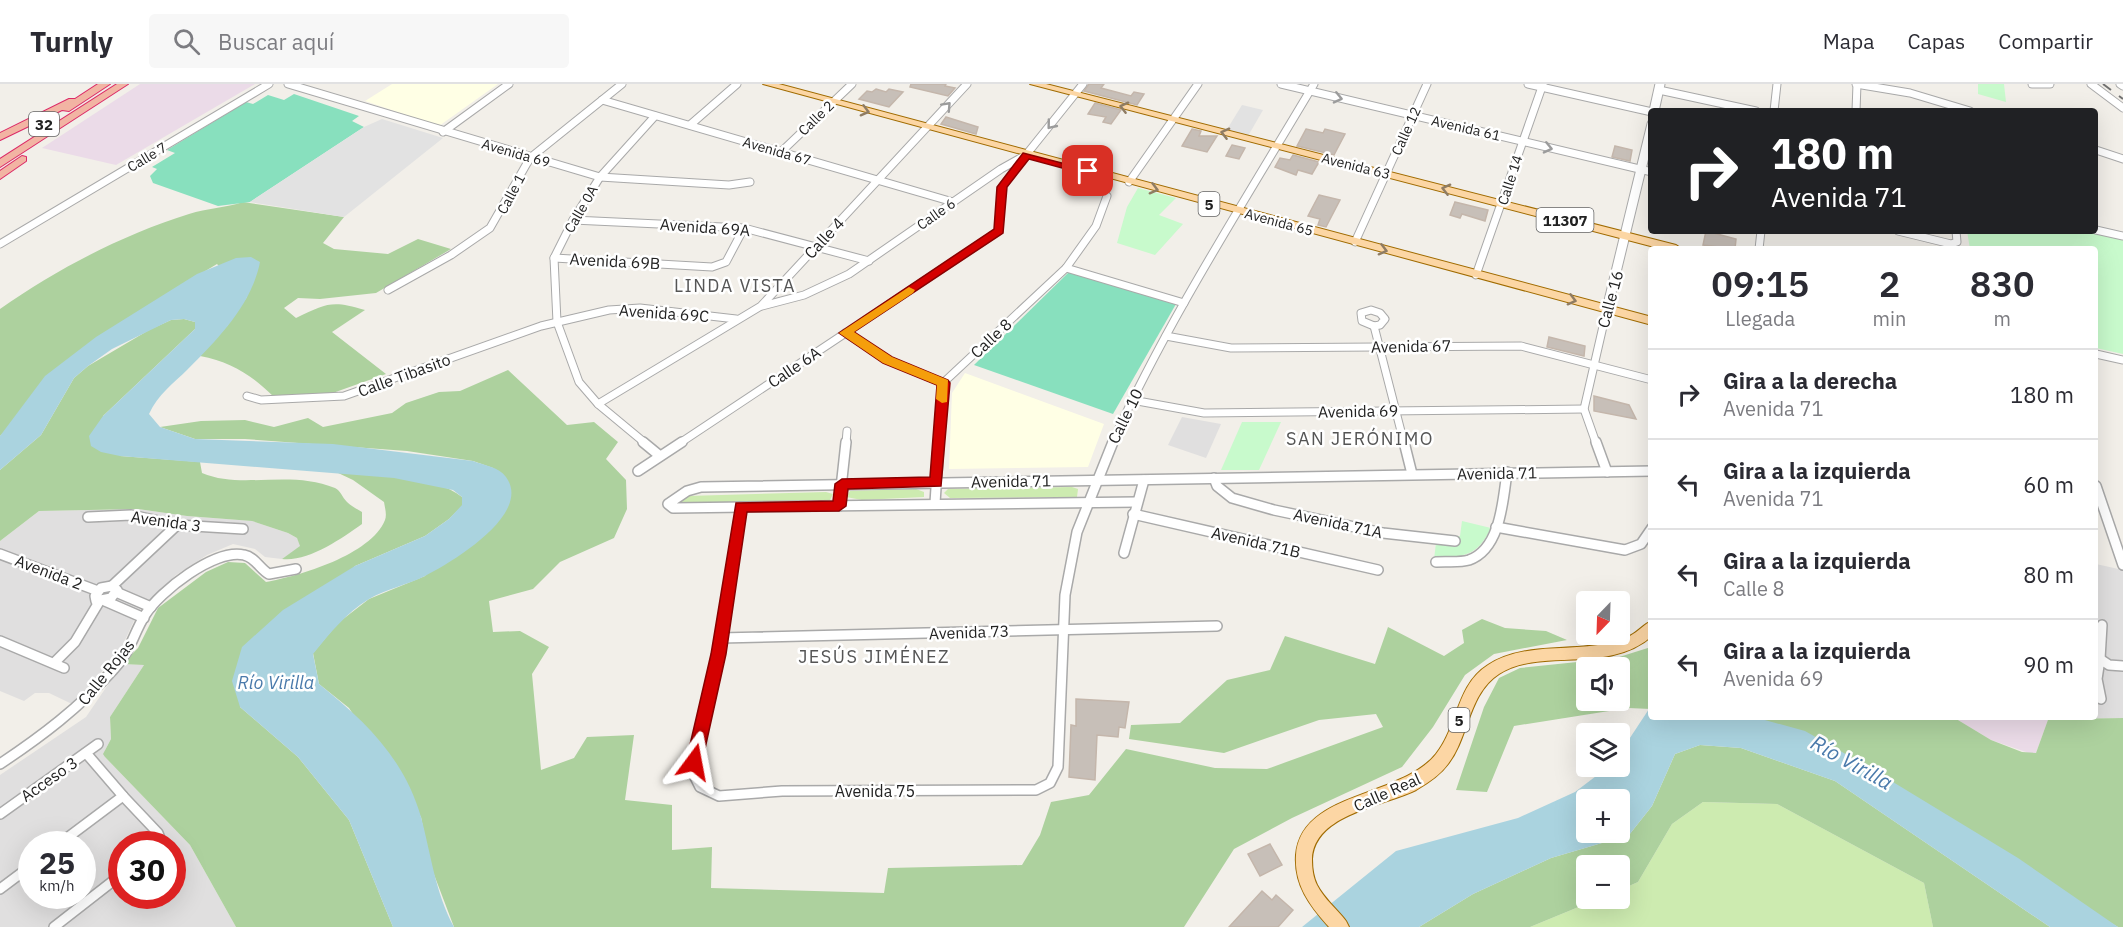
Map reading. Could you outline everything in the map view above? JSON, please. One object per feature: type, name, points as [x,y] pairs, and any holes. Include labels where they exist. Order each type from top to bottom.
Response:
[{"type":"highway","name":"32","points":[[0,153],[105,84]]},
{"type":"highway","name":"32","points":[[0,164],[123,84]]},
{"type":"highway","points":[[0,137],[87,94]]},
{"type":"highway","points":[[0,176],[86,106]]},
{"type":"main road","name":"Avenida 65","points":[[768,84],[1648,320]]},
{"type":"main road","name":"Avenida 63","points":[[1035,84],[1665,246]]},
{"type":"main road","name":"Calle Real","points":[[1340,927],[1314,896],[1305,878],[1304,852],[1308,837],[1317,827],[1340,812],[1389,795],[1427,774],[1443,758],[1472,690],[1491,670],[1509,662],[1625,645],[1644,636],[1648,632]]},
{"type":"street","name":"Calle 7","points":[[0,244],[269,84]]},
{"type":"street","name":"Avenida 69","points":[[288,84],[600,177],[729,185],[750,182]]},
{"type":"street","points":[[443,132],[509,84]]},
{"type":"street","name":"Calle 1","points":[[388,290],[458,251],[493,226],[530,158],[622,84]]},
{"type":"street","points":[[690,126],[737,84]]},
{"type":"street","name":"Calle 2","points":[[781,152],[852,84]]},
{"type":"street","name":"Calle 4","points":[[598,404],[761,306],[967,84]]},
{"type":"street","name":"Calle 6","points":[[761,306],[804,295],[849,274],[1001,169],[1026,155],[1083,84]]},
{"type":"street","points":[[1129,182],[1198,84]]},
{"type":"street","name":"Avenida 61","points":[[1281,84],[1648,171]]},
{"type":"street","name":"Calle 10","points":[[1050,784],[1057,772],[1059,761],[1065,595],[1069,563],[1089,501],[1132,400],[1166,336],[1237,211],[1314,84]]},
{"type":"street","name":"Calle 12","points":[[1355,242],[1428,84]]},
{"type":"street","points":[[1528,84],[1648,111]]},
{"type":"street","points":[[1774,108],[1777,84]]},
{"type":"street","points":[[1856,108],[1856,84],[1910,93],[1948,107]]},
{"type":"street","points":[[2032,84],[2050,84]]},
{"type":"street","points":[[2091,84],[2123,108]]},
{"type":"street","name":"Calle 14","points":[[1476,274],[1503,204],[1542,86]]},
{"type":"street","points":[[1654,108],[1660,87],[1744,108]]},
{"type":"street","name":"Avenida 67","points":[[602,100],[953,202]]},
{"type":"street","name":"Calle 0A","points":[[557,322],[554,258],[573,220],[600,177],[655,116]]},
{"type":"street","name":"Calle 16","points":[[1584,409],[1648,141]]},
{"type":"street","points":[[2098,151],[2120,158],[2123,165]]},
{"type":"street","name":"Calle 6A","points":[[638,471],[999,231],[1002,187],[1026,155]]},
{"type":"street","points":[[1001,169],[1011,172]]},
{"type":"street","name":"Calle 8","points":[[944,383],[1066,268],[1096,226],[1107,196]]},
{"type":"street","name":"Avenida 69A","points":[[573,220],[744,228],[869,261]]},
{"type":"street","name":"Avenida 69B","points":[[554,258],[712,267],[726,262],[744,228]]},
{"type":"street","points":[[2098,230],[2123,236]]},
{"type":"street","points":[[1910,234],[1951,244],[1957,242],[1956,234]]},
{"type":"street","points":[[1066,268],[1184,303]]},
{"type":"street","name":"Avenida 69C","points":[[557,322],[609,310],[640,308],[736,319]]},
{"type":"street","points":[[557,322],[579,382],[598,404],[660,456]]},
{"type":"street","name":"Calle Tibasito","points":[[247,396],[261,400],[344,396],[557,322]]},
{"type":"street","points":[[1374,326],[1398,410],[1412,474]]},
{"type":"street","points":[[845,333],[888,360],[944,383],[935,503]]},
{"type":"street","name":"Avenida 67","points":[[1166,336],[1231,348],[1521,346],[1648,379]]},
{"type":"street","points":[[2098,355],[2122,362]]},
{"type":"street","name":"Avenida 69","points":[[1132,400],[1204,413],[1584,409]]},
{"type":"street","points":[[1584,409],[1607,472]]},
{"type":"street","points":[[839,506],[847,430]]},
{"type":"street","name":"Avenida 71","points":[[1137,502],[673,508],[668,504],[687,491],[701,487],[1648,471]]},
{"type":"street","points":[[1436,562],[1474,558],[1486,547],[1502,510],[1507,472]]},
{"type":"street","name":"Avenida 71A","points":[[1214,478],[1225,493],[1241,501],[1383,533],[1455,541]]},
{"type":"street","points":[[1124,553],[1144,480]]},
{"type":"street","points":[[2098,492],[2123,565]]},
{"type":"street","points":[[720,638],[732,579],[741,507]]},
{"type":"street","name":"Avenida 71B","points":[[1133,514],[1378,570]]},
{"type":"street","name":"Avenida 3","points":[[88,517],[131,515],[177,525],[243,529]]},
{"type":"street","points":[[54,663],[75,642],[102,601],[177,525]]},
{"type":"street","points":[[1496,528],[1625,550],[1641,544],[1648,534]]},
{"type":"street","name":"Avenida 2","points":[[0,554],[98,591],[114,589]]},
{"type":"street","name":"Calle Rojas","points":[[0,764],[71,713],[133,644],[151,608],[181,580],[230,556],[250,556],[261,569],[269,574],[296,569]]},
{"type":"street","points":[[114,589],[151,608]]},
{"type":"street","name":"Avenida 2","points":[[98,591],[95,599],[102,601]]},
{"type":"street","points":[[102,601],[144,618]]},
{"type":"street","points":[[2098,672],[2102,625]]},
{"type":"street","name":"Avenida 73","points":[[720,638],[1217,626]]},
{"type":"street","name":"Avenida 75","points":[[720,638],[693,773],[700,787],[719,796],[782,792],[1036,790],[1050,784]]},
{"type":"street","points":[[0,641],[64,668]]},
{"type":"street","points":[[2100,659],[2109,665],[2123,666]]},
{"type":"street","points":[[2098,684],[2101,699]]},
{"type":"street","name":"Acceso 3","points":[[0,814],[98,744]]},
{"type":"street","points":[[86,753],[156,831]]},
{"type":"street","points":[[76,831],[123,796]]},
{"type":"street","points":[[0,889],[18,876]]},
{"type":"street","points":[[54,927],[108,885]]},
{"type":"shaded area","points":[[140,84],[255,84],[116,165],[42,148]]},
{"type":"shaded area","points":[[392,84],[498,84],[439,126],[365,101]]},
{"type":"shaded area","points":[[1242,105],[1263,110],[1248,136],[1226,131]]},
{"type":"shaded area","points":[[382,119],[443,138],[344,217],[250,202],[364,127]]},
{"type":"shaded area","points":[[965,373],[1104,424],[1088,467],[949,469],[952,393]]},
{"type":"shaded area","points":[[1182,417],[1221,424],[1206,458],[1168,445]]},
{"type":"shaded area","points":[[138,509],[187,516],[252,521],[288,533],[297,538],[301,546],[282,559],[265,557],[255,549],[233,544],[207,555],[176,575],[138,612],[119,653],[72,704],[49,693],[35,693],[24,701],[0,691],[0,541],[39,511]]},
{"type":"shaded area","points":[[2098,564],[2123,570],[2123,718],[2098,718]]},
{"type":"shaded area","points":[[122,664],[144,665],[110,717],[111,739],[105,750],[105,757],[176,831],[108,831],[108,909],[186,909],[186,841],[236,927],[0,927],[0,775],[86,717]]},
{"type":"shaded area","points":[[1958,720],[2048,720],[2036,753],[2029,753],[1991,740]]},
{"type":"green space","points":[[1978,84],[2004,84],[2006,102],[1978,94]]},
{"type":"green space","points":[[294,94],[359,116],[352,121],[364,127],[250,202],[218,206],[153,183],[150,176],[157,169],[152,167],[175,153],[167,150],[246,102],[253,104],[268,95],[284,100]]},
{"type":"green space","points":[[1138,188],[1176,198],[1159,215],[1183,224],[1155,255],[1117,243],[1127,207]]},
{"type":"green space","points":[[243,202],[344,217],[323,243],[334,249],[388,254],[418,239],[451,249],[376,293],[320,299],[298,298],[284,308],[296,318],[323,306],[337,304],[365,310],[332,332],[386,374],[330,394],[273,396],[240,370],[200,356],[227,326],[247,297],[217,264],[154,302],[0,436],[0,309],[67,267],[139,232],[189,214]]},
{"type":"green space","points":[[2098,232],[2123,237],[2123,354],[2098,348],[2098,246],[1970,246],[1968,234],[2098,234]]},
{"type":"green space","points":[[1069,272],[1176,304],[1113,414],[974,365]]},
{"type":"green space","points":[[184,319],[195,322],[195,329],[103,416],[120,456],[200,462],[202,473],[217,478],[283,479],[318,483],[337,489],[349,503],[362,512],[362,524],[324,548],[292,559],[282,559],[300,546],[297,538],[252,521],[187,516],[138,509],[39,511],[0,541],[0,470],[41,435],[74,378],[88,366],[149,330],[171,320]]},
{"type":"green space","points":[[508,370],[567,425],[594,422],[618,442],[606,459],[626,480],[627,509],[614,538],[560,562],[533,589],[489,601],[493,632],[520,631],[549,647],[532,674],[541,770],[574,758],[587,737],[634,735],[625,800],[672,805],[672,850],[712,847],[711,888],[884,893],[888,868],[1022,865],[1040,835],[1051,802],[1089,795],[1126,749],[1215,768],[1267,769],[1383,727],[1376,714],[1319,720],[1224,753],[1129,739],[1131,725],[1180,723],[1227,680],[1270,670],[1285,636],[1375,664],[1388,627],[1444,656],[1464,643],[1462,630],[1482,619],[1505,628],[1546,631],[1567,640],[1494,654],[1465,675],[1433,727],[1402,767],[1292,818],[1234,849],[1184,927],[454,927],[430,864],[421,817],[349,708],[319,684],[313,653],[338,623],[369,599],[425,576],[493,468],[473,461],[407,451],[245,439],[195,439],[160,427],[201,421],[245,420],[274,427],[308,418],[323,427],[392,413],[406,403],[439,392],[460,391]]},
{"type":"green space","points":[[1242,422],[1281,422],[1259,470],[1221,470]]},
{"type":"green space","points":[[334,471],[383,475],[436,484],[462,497],[463,505],[449,519],[425,536],[355,566],[240,707],[298,757],[349,820],[393,927],[236,927],[186,841],[186,831],[176,831],[103,754],[111,739],[110,717],[144,665],[122,664],[138,648],[158,608],[206,572],[228,562],[245,563],[266,582],[297,575],[333,562],[365,544],[385,520],[386,511],[384,502],[353,480]]},
{"type":"green space","points":[[1072,487],[1078,489],[1077,497],[950,498],[944,493],[948,489]]},
{"type":"green space","points":[[916,489],[924,492],[924,497],[862,500],[846,497],[850,491]]},
{"type":"green space","points":[[826,492],[833,494],[830,500],[675,503],[687,496]]},
{"type":"green space","points":[[1462,521],[1491,528],[1486,538],[1475,550],[1462,556],[1434,559],[1436,543],[1460,536]]},
{"type":"green space","points":[[1648,648],[1648,709],[1630,708],[1630,657],[1619,657]]},
{"type":"green space","points":[[1576,662],[1576,711],[1609,711],[1514,726],[1487,792],[1456,790],[1484,707],[1499,678],[1520,668]]},
{"type":"green space","points":[[2123,718],[2123,927],[2118,927],[1759,720],[1958,720],[1991,740],[2022,752],[2036,753],[2048,720]]},
{"type":"green space","points":[[1700,745],[1741,748],[1835,781],[2050,927],[1933,927],[1924,883],[1777,804],[1703,802],[1672,824],[1638,882],[1630,886],[1630,855],[1576,855],[1576,908],[1530,927],[1419,927],[1473,894],[1551,858],[1602,843],[1630,843],[1630,834],[1652,806],[1675,754]]},
{"type":"green space","points":[[1703,802],[1777,804],[1924,883],[1933,927],[1530,927],[1576,908],[1630,909],[1630,886],[1638,882],[1672,824]]},
{"type":"water","name":"Río Virilla","points":[[251,257],[260,262],[250,292],[242,306],[222,333],[166,390],[149,414],[160,427],[195,439],[333,444],[473,461],[503,474],[511,491],[509,506],[486,535],[437,569],[361,605],[339,624],[313,654],[319,684],[352,712],[381,742],[414,796],[438,887],[454,927],[393,927],[349,820],[298,757],[240,707],[232,681],[242,647],[283,610],[355,566],[425,536],[449,519],[462,505],[462,497],[453,490],[394,478],[120,456],[101,452],[91,446],[89,436],[103,416],[195,329],[195,322],[184,319],[171,320],[112,349],[88,366],[74,378],[41,435],[0,470],[0,436],[45,376],[96,337],[197,274],[236,258]]},
{"type":"water","name":"Río Virilla","points":[[1648,711],[1648,720],[1765,720],[1805,731],[1865,765],[2018,858],[2118,927],[2050,927],[1835,781],[1741,748],[1700,745],[1675,754],[1652,806],[1630,834],[1630,789],[1579,789],[1595,777],[1630,777],[1630,738]]},
{"type":"water","name":"Río Virilla","points":[[1575,792],[1576,843],[1602,843],[1551,858],[1473,894],[1419,927],[1302,927],[1396,851],[1518,818]]},
{"type":"building","points":[[911,84],[946,84],[945,86],[955,88],[948,96],[910,87]]},
{"type":"building","points":[[1089,84],[1104,84],[1101,88],[1131,96],[1134,92],[1144,94],[1137,105],[1084,91]]},
{"type":"building","points":[[876,89],[886,92],[889,89],[903,92],[889,107],[859,99],[867,91],[872,92]]},
{"type":"building","points":[[1095,103],[1121,110],[1111,124],[1103,122],[1106,117],[1088,114]]},
{"type":"building","points":[[946,117],[978,127],[976,134],[941,124]]},
{"type":"building","points":[[1192,129],[1201,131],[1199,136],[1217,136],[1207,152],[1182,146]]},
{"type":"building","points":[[1306,129],[1323,133],[1325,129],[1345,134],[1334,155],[1297,146]]},
{"type":"building","points":[[1232,145],[1245,148],[1239,159],[1226,156]]},
{"type":"building","points":[[1615,146],[1632,150],[1630,161],[1612,157]]},
{"type":"building","points":[[1293,155],[1319,162],[1312,174],[1298,170],[1296,175],[1275,167],[1280,158],[1290,160]]},
{"type":"building","points":[[1319,195],[1340,200],[1326,227],[1318,225],[1320,219],[1308,216]]},
{"type":"building","points":[[1455,202],[1488,210],[1485,221],[1462,214],[1460,218],[1450,215]]},
{"type":"building","points":[[1705,234],[1717,234],[1736,239],[1735,246],[1703,245]]},
{"type":"building","points":[[1549,337],[1585,346],[1584,356],[1547,347]]},
{"type":"building","points":[[1594,396],[1629,405],[1636,419],[1594,411]]},
{"type":"building","points":[[1076,699],[1129,702],[1125,728],[1119,727],[1118,737],[1097,735],[1095,780],[1069,777],[1071,725],[1076,726]]},
{"type":"building","points":[[1270,844],[1282,865],[1260,876],[1248,854]]},
{"type":"building","points":[[1262,891],[1272,900],[1276,895],[1293,910],[1278,927],[1229,927]]},
{"type":"railway","points":[[2103,84],[2123,99]]},
{"type":"slow traffic","points":[[909,290],[845,333],[888,360],[944,383],[942,399]]},
{"type":"district","name":"LINDA VISTA","points":[[735,285]]},
{"type":"district","name":"SAN JERÓNIMO","points":[[1360,438]]},
{"type":"district","name":"JESÚS JIMÉNEZ","points":[[874,656]]},
{"type":"route","points":[[694,762],[732,579],[741,507],[839,506],[842,484],[937,482],[944,383],[888,360],[845,333],[999,231],[1002,187],[1026,155],[1088,171]]}]
